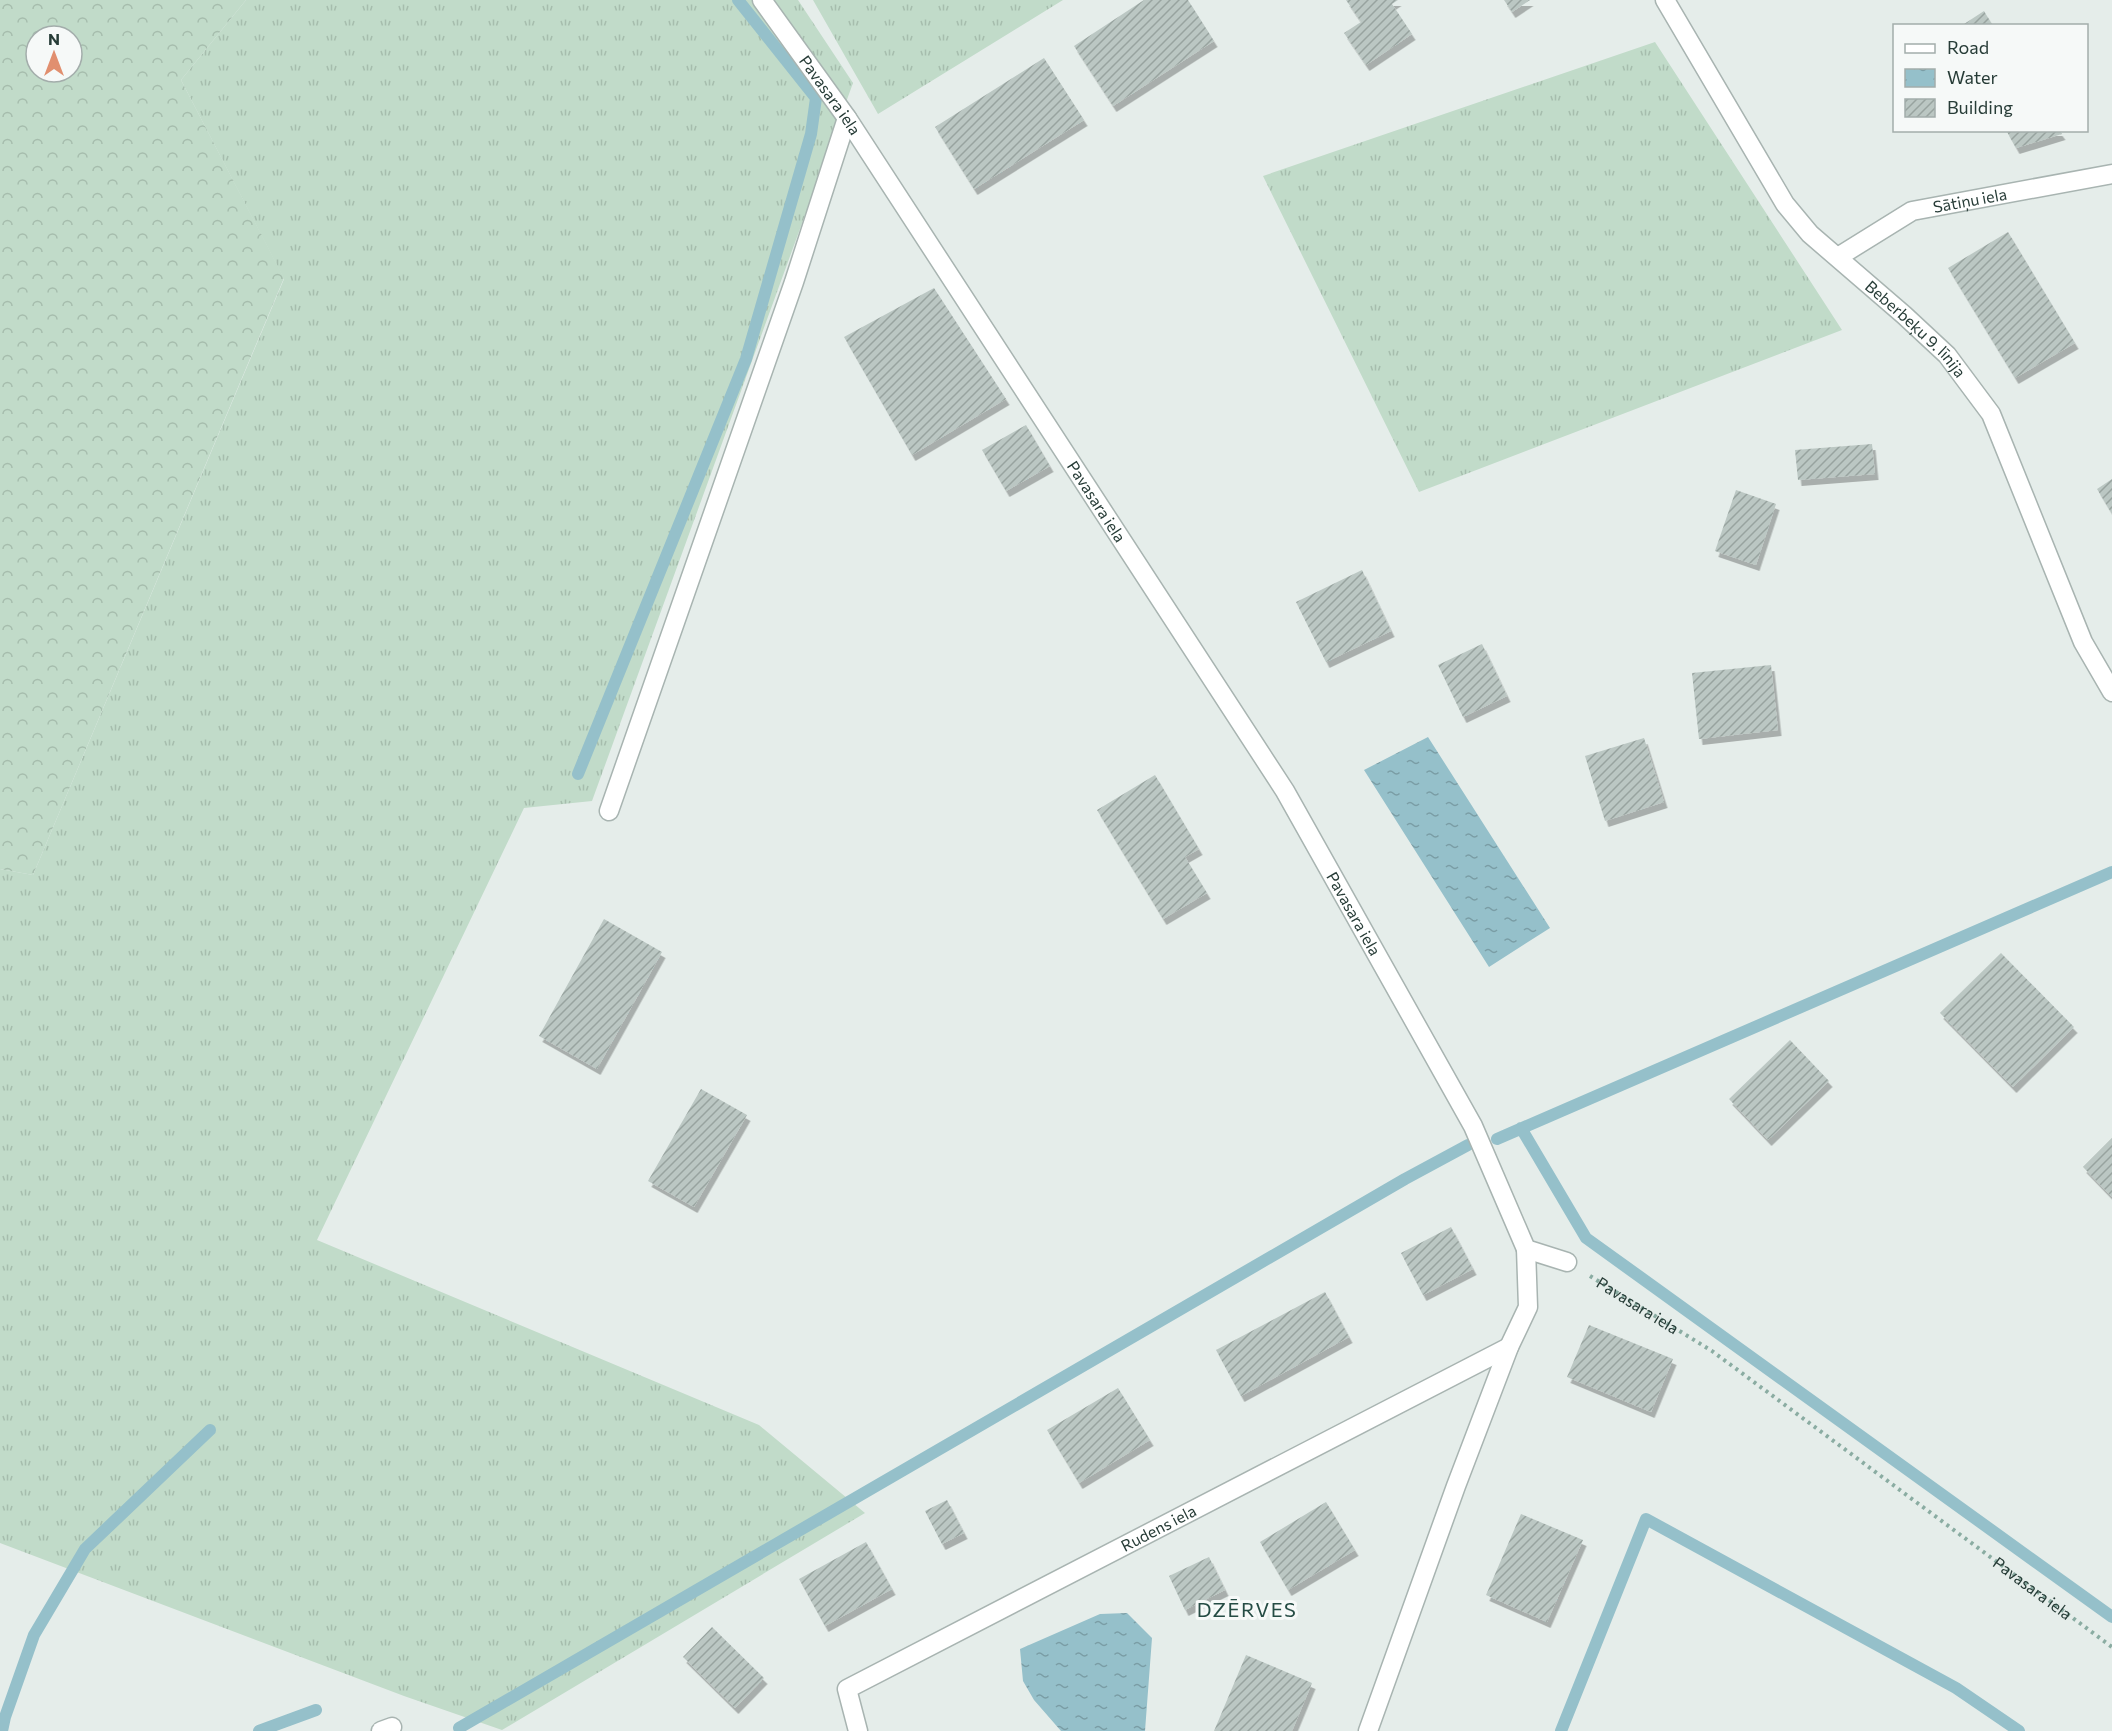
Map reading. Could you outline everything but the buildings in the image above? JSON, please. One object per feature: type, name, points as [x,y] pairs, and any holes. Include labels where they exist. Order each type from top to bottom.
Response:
[{"type":"street","name":"Pavasara iela","points":[[762,0],[847,118],[1286,790],[1473,1126],[1526,1249]]},
{"type":"street","name":"Beberbeķu 9. līnija","points":[[1665,0],[1785,204],[1810,234],[1947,355],[1991,414],[2083,642],[2112,692]]},
{"type":"street","points":[[609,811],[794,282],[847,118]]},
{"type":"street","name":"Sātiņu iela","points":[[1838,257],[1912,211],[2112,174]]},
{"type":"street","points":[[1368,1731],[1456,1486],[1509,1347],[1528,1307],[1526,1249],[1567,1262]]},
{"type":"street","name":"Rudens iela","points":[[858,1731],[847,1689],[1509,1347]]},
{"type":"path","name":"Pavasara iela","points":[[1567,1262],[1712,1351],[2112,1647]]},
{"type":"green space","points":[[0,0],[246,0],[181,80],[284,278],[33,875],[0,869]]},
{"type":"green space","points":[[246,0],[798,0],[853,83],[592,801],[524,808],[317,1240],[759,1425],[865,1513],[502,1730],[404,1696],[0,1543],[0,869],[33,875],[284,279],[181,80]]},
{"type":"green space","points":[[813,0],[1063,0],[878,114]]},
{"type":"green space","points":[[1655,42],[1842,330],[1419,492],[1263,176]]},
{"type":"water","points":[[1428,737],[1550,928],[1489,967],[1364,770]]},
{"type":"water","points":[[1127,1613],[1152,1638],[1145,1731],[1061,1731],[1034,1700],[1023,1681],[1020,1649],[1100,1614]]},
{"type":"waterway","points":[[578,774],[746,359],[811,134],[816,98],[738,0]]},
{"type":"waterway","points":[[1497,1139],[2112,872]]},
{"type":"waterway","points":[[1521,1128],[1586,1238],[2112,1617]]},
{"type":"waterway","points":[[459,1728],[1405,1179],[1468,1145]]},
{"type":"waterway","points":[[2,1731],[34,1635],[85,1549],[210,1430]]},
{"type":"waterway","points":[[1561,1731],[1646,1519],[1956,1688],[2019,1731]]},
{"type":"waterway","points":[[259,1731],[316,1710]]},
{"type":"district","name":"DZĒRVES","points":[[1247,1610]]}]
